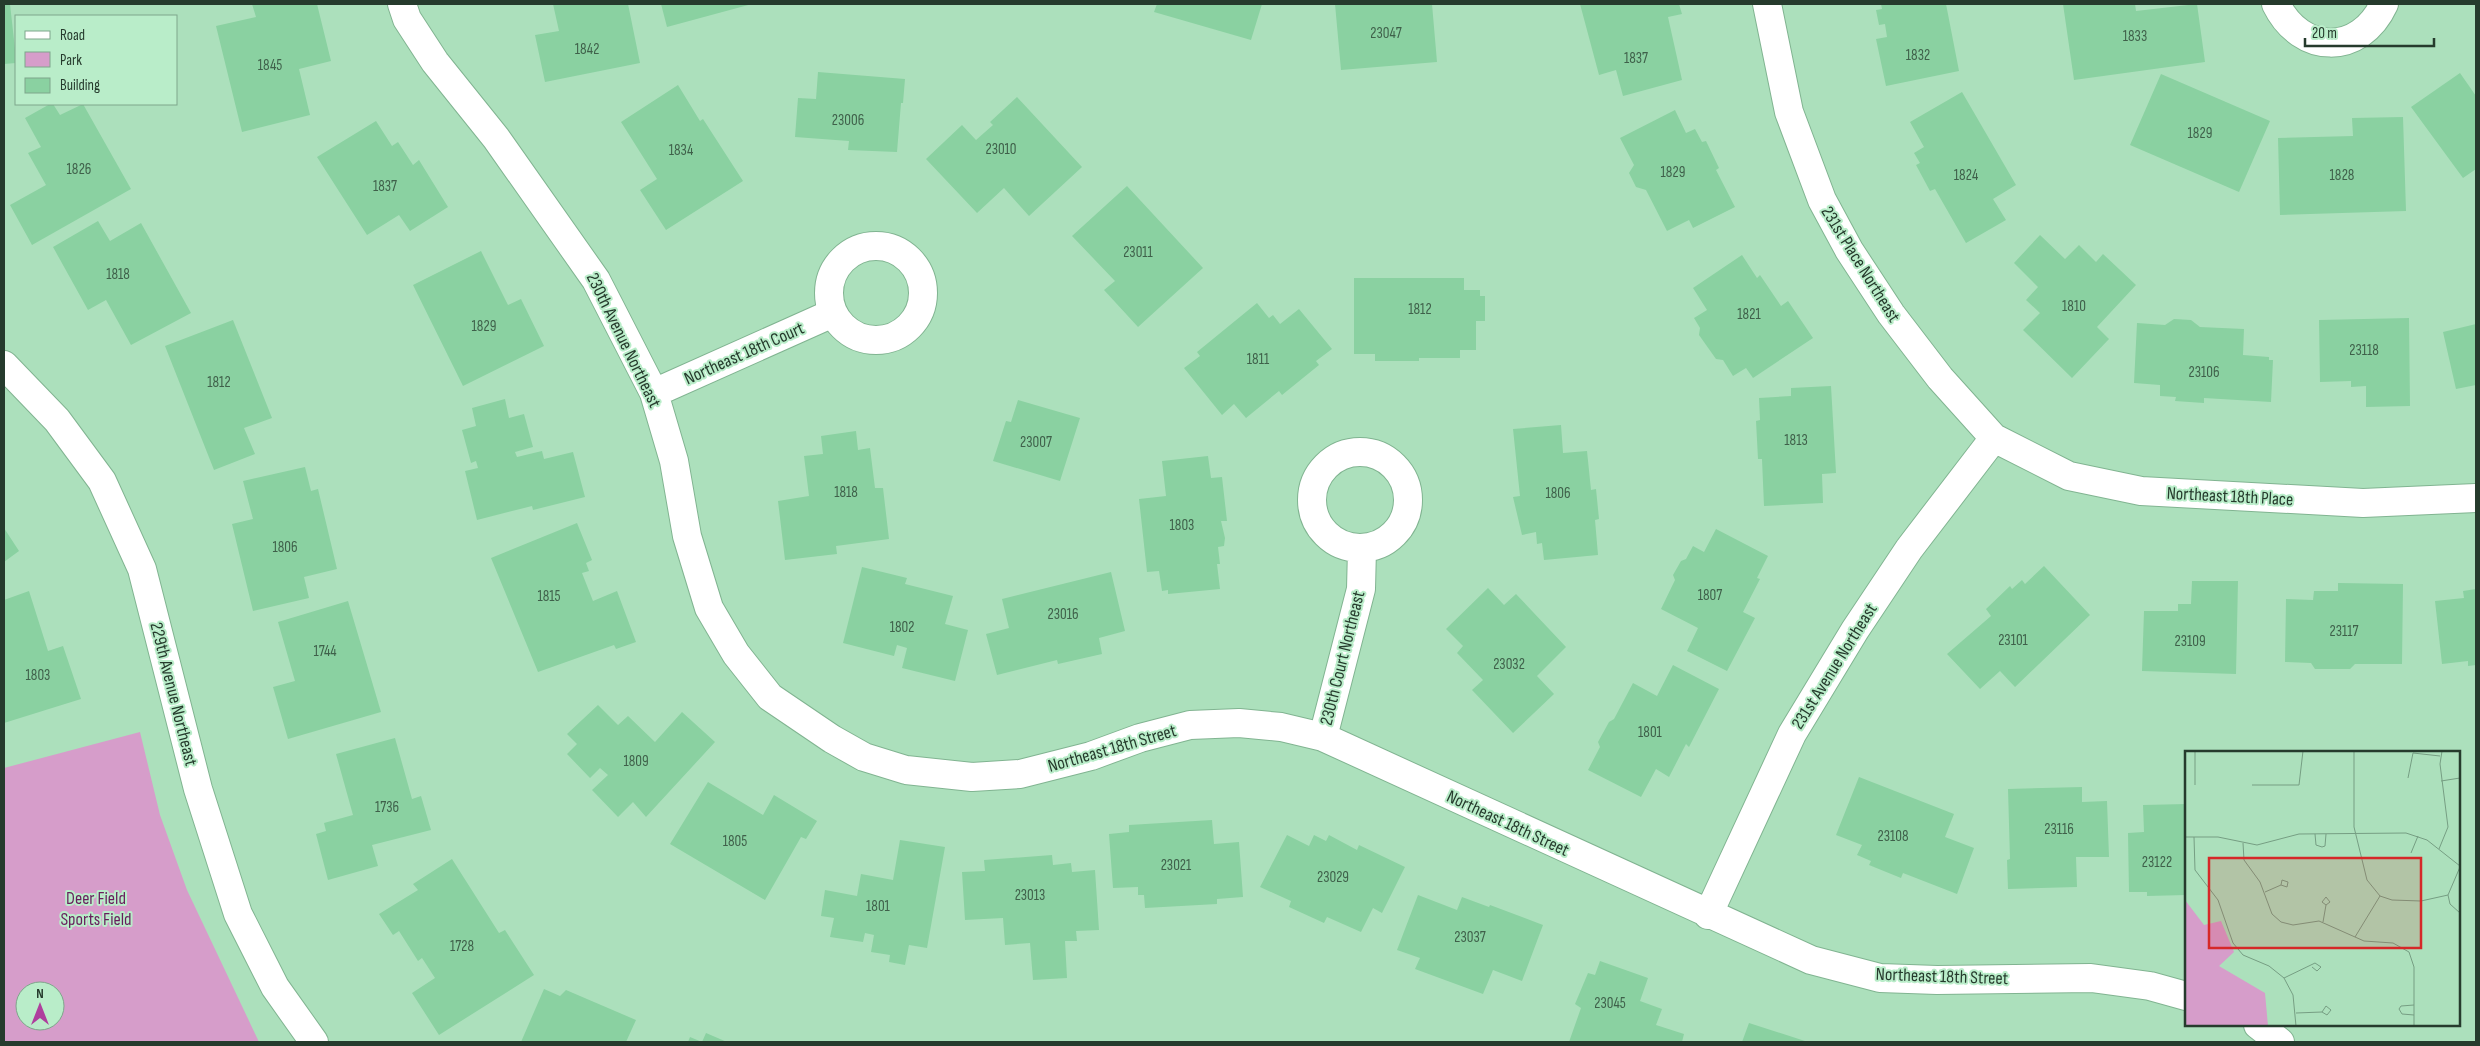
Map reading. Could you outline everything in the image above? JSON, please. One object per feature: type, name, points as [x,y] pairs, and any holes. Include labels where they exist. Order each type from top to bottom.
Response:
[{"type":"street","name":"230th Avenue Northeast","points":[[402,4],[407,19],[435,62],[496,138],[596,280],[654,393],[674,461],[687,536],[710,608],[736,654],[770,696],[832,739]]},
{"type":"street","name":"231st Place Northeast","points":[[1767,4],[1789,112],[1822,200],[1849,250],[1891,314],[1940,378],[1994,438]]},
{"type":"street","points":[[2276,4],[2283,17],[2296,32],[2312,40],[2331,43],[2349,40],[2365,31],[2378,18],[2384,4]]},
{"type":"street","name":"Northeast 18th Court","points":[[654,393],[833,312]]},
{"type":"street","name":"229th Avenue Northeast","points":[[4,365],[57,420],[102,481],[138,560],[198,789],[238,914],[275,987],[314,1042]]},
{"type":"street","name":"Northeast 18th Place","points":[[1994,438],[2069,476],[2141,491],[2363,503],[2476,498]]},
{"type":"street","name":"231st Avenue Northeast","points":[[1708,915],[1796,726],[1854,630],[1903,557],[1994,438]]},
{"type":"street","name":"230th Court Northeast","points":[[1323,737],[1361,588],[1362,548]]},
{"type":"street","name":"Northeast 18th Street","points":[[832,739],[864,757],[906,770],[972,777],[1020,774],[1091,756],[1140,738],[1190,725],[1239,723],[1281,726],[1323,737],[1708,915],[1811,960],[1880,978],[1937,980],[2091,978],[2150,986],[2185,996]]},
{"type":"street","points":[[2259,1026],[2280,1042]]},
{"type":"green space","name":"Deer Field Sports Field","points":[[140,732],[160,815],[187,890],[259,1042],[4,1042],[4,768]]},
{"type":"building","points":[[4,4],[10,4],[15,63],[4,64]]},
{"type":"building","points":[[252,4],[317,4],[331,61],[299,69],[310,115],[242,132],[216,26],[256,17]]},
{"type":"building","points":[[553,4],[628,4],[640,63],[545,82],[535,35],[559,31]]},
{"type":"building","points":[[661,4],[752,4],[667,27]]},
{"type":"building","points":[[1157,4],[1262,4],[1251,40],[1154,12]]},
{"type":"building","points":[[1335,4],[1432,4],[1437,62],[1341,70]]},
{"type":"building","points":[[1580,4],[1679,4],[1682,14],[1668,17],[1682,80],[1623,96],[1616,70],[1599,75]]},
{"type":"building","points":[[1881,4],[1946,4],[1959,71],[1886,86],[1876,39],[1887,37],[1885,24],[1879,25],[1876,10],[1882,9]]},
{"type":"building","points":[[2063,4],[2135,4],[2136,11],[2197,4],[2205,62],[2074,80]]},
{"type":"building","points":[[818,72],[905,79],[897,152],[848,150],[849,141],[795,137],[798,98],[816,99]]},
{"type":"building","points":[[2460,73],[2476,96],[2476,169],[2463,178],[2411,107]]},
{"type":"building","points":[[2161,74],[2270,121],[2239,192],[2130,145]]},
{"type":"building","points":[[678,85],[700,121],[703,119],[743,181],[666,230],[640,190],[657,179],[621,122]]},
{"type":"building","points":[[1962,92],[2016,185],[1993,199],[2006,220],[1966,243],[1935,189],[1930,191],[1916,165],[1920,163],[1914,153],[1924,147],[1910,122]]},
{"type":"building","points":[[1017,97],[1082,167],[1029,216],[1004,188],[977,213],[926,159],[962,125],[976,140],[993,125],[990,122]]},
{"type":"building","points":[[48,105],[54,105],[60,115],[84,105],[131,189],[32,245],[10,205],[46,185],[28,153],[41,147],[25,118]]},
{"type":"building","points":[[1675,110],[1686,133],[1695,129],[1702,142],[1706,141],[1719,168],[1716,170],[1735,207],[1693,228],[1689,220],[1667,231],[1646,190],[1636,187],[1629,173],[1634,165],[1620,138]]},
{"type":"building","points":[[2403,117],[2406,211],[2280,215],[2278,138],[2353,136],[2352,118]]},
{"type":"building","points":[[376,121],[392,146],[398,142],[413,165],[419,160],[448,207],[410,231],[399,215],[367,235],[317,157]]},
{"type":"building","points":[[1127,186],[1203,268],[1138,327],[1104,290],[1115,281],[1072,236]]},
{"type":"building","points":[[98,221],[110,241],[141,223],[191,313],[131,345],[106,300],[88,310],[53,247]]},
{"type":"building","points":[[2040,235],[2065,259],[2079,245],[2096,262],[2103,254],[2136,285],[2097,327],[2109,339],[2072,378],[2023,330],[2040,313],[2026,300],[2038,287],[2014,263]]},
{"type":"building","points":[[481,251],[508,305],[521,299],[544,346],[463,386],[413,285]]},
{"type":"building","points":[[1742,255],[1757,278],[1760,275],[1781,306],[1788,301],[1813,338],[1753,378],[1746,368],[1733,376],[1723,360],[1716,359],[1699,335],[1700,328],[1694,318],[1707,310],[1693,288]]},
{"type":"building","points":[[1354,278],[1464,278],[1464,290],[1480,290],[1480,296],[1485,296],[1485,321],[1476,321],[1476,350],[1460,350],[1460,358],[1419,358],[1419,361],[1375,361],[1375,354],[1354,354]]},
{"type":"building","points":[[1257,303],[1269,318],[1273,315],[1280,324],[1299,309],[1332,349],[1316,361],[1319,365],[1282,395],[1279,391],[1246,418],[1234,404],[1222,415],[1184,368],[1200,356],[1197,352]]},
{"type":"building","points":[[2409,318],[2410,406],[2366,407],[2366,386],[2351,387],[2351,381],[2320,382],[2319,320]]},
{"type":"building","points":[[2174,319],[2191,320],[2200,327],[2244,329],[2243,355],[2269,357],[2269,360],[2273,360],[2271,402],[2204,398],[2204,403],[2175,401],[2176,397],[2160,396],[2160,385],[2134,383],[2137,323],[2165,325]]},
{"type":"building","points":[[233,320],[272,418],[244,428],[255,454],[214,470],[165,346]]},
{"type":"building","points":[[2476,324],[2476,385],[2456,389],[2443,332]]},
{"type":"building","points":[[1831,386],[1836,473],[1822,474],[1823,503],[1764,506],[1762,459],[1758,459],[1756,421],[1760,420],[1759,398],[1791,396],[1791,388]]},
{"type":"building","points":[[505,399],[509,418],[524,414],[533,447],[515,452],[517,457],[542,451],[544,459],[573,452],[585,497],[533,510],[532,506],[477,520],[465,471],[478,468],[476,461],[471,463],[462,430],[476,426],[472,408]]},
{"type":"building","points":[[1018,400],[1080,418],[1060,481],[993,461],[1006,421],[1011,422]]},
{"type":"building","points":[[1561,425],[1563,453],[1587,451],[1591,490],[1596,489],[1599,519],[1595,520],[1598,555],[1544,560],[1542,543],[1537,544],[1536,532],[1522,535],[1513,497],[1520,496],[1513,429]]},
{"type":"building","points":[[856,431],[858,450],[870,448],[875,488],[883,488],[889,539],[836,546],[837,554],[785,560],[778,501],[809,496],[804,456],[823,454],[821,436]]},
{"type":"building","points":[[1208,456],[1211,478],[1222,477],[1227,521],[1221,521],[1225,538],[1224,546],[1218,547],[1220,564],[1217,564],[1220,589],[1168,594],[1168,590],[1162,591],[1159,571],[1147,572],[1139,499],[1166,496],[1162,461]]},
{"type":"building","points":[[305,467],[311,491],[318,489],[337,569],[304,577],[309,598],[253,611],[232,524],[253,519],[243,481]]},
{"type":"building","points":[[577,523],[592,560],[586,563],[589,571],[582,573],[593,601],[617,591],[636,642],[616,649],[614,645],[538,672],[491,558]]},
{"type":"building","points":[[4,528],[19,551],[4,562]]},
{"type":"building","points":[[1716,529],[1768,556],[1757,578],[1760,579],[1743,612],[1755,618],[1727,671],[1687,651],[1698,628],[1661,609],[1675,580],[1673,575],[1681,561],[1686,559],[1693,546],[1704,552]]},
{"type":"building","points":[[2044,566],[2090,615],[2015,687],[2000,671],[1980,689],[1947,654],[1991,616],[1986,609],[2010,586],[2012,589],[2022,580],[2025,584]]},
{"type":"building","points":[[862,567],[907,578],[905,584],[953,596],[945,624],[968,630],[955,681],[902,668],[907,648],[897,645],[894,656],[843,643]]},
{"type":"building","points":[[1111,572],[1125,631],[1099,638],[1102,654],[1058,664],[1057,660],[997,675],[986,634],[1009,628],[1002,599]]},
{"type":"building","points":[[2192,581],[2238,581],[2236,674],[2142,671],[2144,611],[2178,611],[2178,604],[2191,604]]},
{"type":"building","points":[[2338,583],[2403,584],[2402,664],[2355,664],[2350,669],[2315,669],[2311,663],[2285,662],[2286,599],[2313,600],[2314,591],[2338,591]]},
{"type":"building","points":[[1488,588],[1504,605],[1516,594],[1566,647],[1537,676],[1554,694],[1513,733],[1472,690],[1483,680],[1457,653],[1463,646],[1446,629]]},
{"type":"building","points":[[2476,589],[2476,665],[2468,666],[2468,661],[2442,664],[2435,601],[2464,598],[2463,591]]},
{"type":"building","points":[[29,591],[48,651],[63,646],[81,699],[4,723],[4,600]]},
{"type":"building","points":[[348,601],[381,712],[288,739],[273,687],[295,681],[278,622]]},
{"type":"building","points":[[1673,665],[1719,689],[1689,747],[1686,744],[1669,777],[1656,769],[1641,797],[1588,770],[1600,747],[1598,742],[1609,722],[1614,719],[1633,683],[1657,696]]},
{"type":"building","points":[[598,705],[618,725],[628,716],[655,742],[682,712],[715,742],[646,817],[633,802],[618,817],[592,790],[608,775],[600,768],[590,778],[567,754],[577,744],[567,734]]},
{"type":"building","points":[[395,738],[412,799],[421,796],[431,830],[372,845],[378,866],[328,880],[316,834],[326,831],[324,823],[353,815],[336,754]]},
{"type":"building","points":[[1859,777],[1954,814],[1945,837],[1974,848],[1957,894],[1903,873],[1901,878],[1869,865],[1871,861],[1857,855],[1862,845],[1836,835]]},
{"type":"building","points":[[708,782],[763,815],[774,795],[817,821],[806,839],[801,837],[765,900],[670,844]]},
{"type":"building","points":[[2082,787],[2082,802],[2107,801],[2109,857],[2076,857],[2077,887],[2008,889],[2007,860],[2010,859],[2008,789]]},
{"type":"building","points":[[2185,804],[2185,895],[2147,896],[2147,892],[2129,892],[2128,833],[2144,832],[2143,805]]},
{"type":"building","points":[[1212,820],[1214,844],[1239,842],[1243,897],[1217,899],[1217,904],[1145,908],[1144,895],[1138,895],[1138,887],[1113,888],[1109,834],[1129,832],[1129,825]]},
{"type":"building","points":[[1287,835],[1309,846],[1314,835],[1326,841],[1329,835],[1357,850],[1359,845],[1405,867],[1382,913],[1373,908],[1361,932],[1327,917],[1324,923],[1289,907],[1291,901],[1260,887]]},
{"type":"building","points":[[900,840],[945,847],[927,948],[909,945],[905,965],[889,962],[890,955],[871,952],[874,935],[865,933],[863,942],[830,937],[834,918],[821,916],[825,890],[857,896],[861,874],[893,880]]},
{"type":"building","points":[[1052,855],[1053,865],[1071,863],[1072,872],[1095,870],[1099,930],[1076,931],[1077,941],[1065,941],[1067,978],[1033,980],[1030,943],[1005,945],[1003,918],[965,920],[962,872],[985,871],[984,860]]},
{"type":"building","points":[[452,859],[499,933],[505,930],[534,975],[439,1035],[412,993],[435,978],[422,958],[418,961],[399,931],[393,935],[379,914],[418,890],[413,884]]},
{"type":"building","points":[[1418,895],[1457,910],[1462,897],[1489,907],[1490,905],[1543,925],[1522,981],[1493,970],[1483,994],[1415,969],[1420,958],[1397,950]]},
{"type":"building","points":[[1600,961],[1648,978],[1640,1001],[1662,1009],[1656,1025],[1684,1034],[1682,1042],[1569,1042],[1581,1008],[1575,1004],[1588,973],[1595,975]]},
{"type":"building","points":[[544,989],[560,996],[566,990],[636,1020],[626,1042],[521,1042]]},
{"type":"building","points":[[1749,1023],[1808,1042],[1742,1042]]},
{"type":"building","points":[[706,1033],[727,1042],[702,1042]]},
{"type":"building","points":[[690,1037],[702,1042],[688,1042]]}]
